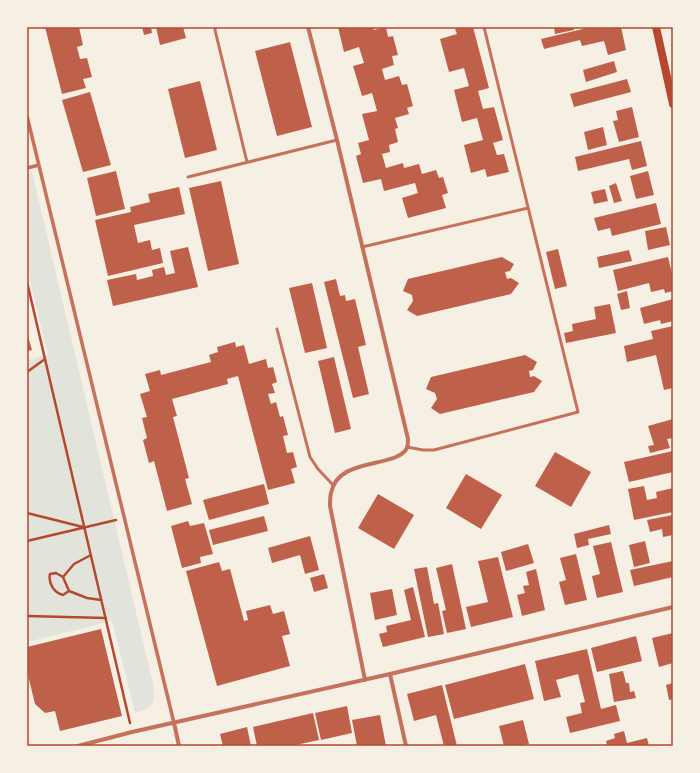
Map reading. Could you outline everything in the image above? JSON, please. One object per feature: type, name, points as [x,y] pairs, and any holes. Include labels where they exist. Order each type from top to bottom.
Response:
[{"type":"main road","points":[[656,27],[673,104]]},
{"type":"street","points":[[308,27],[337,140],[408,439],[407,447],[395,458],[358,467],[347,472],[340,477],[334,485],[331,493],[330,506],[365,680]]},
{"type":"street","points":[[27,116],[179,746]]},
{"type":"street","points":[[27,168],[39,165]]},
{"type":"street","points":[[78,746],[132,732],[365,680],[673,607]]},
{"type":"street","points":[[390,674],[406,746]]},
{"type":"lane","points":[[216,27],[215,30],[247,162]]},
{"type":"lane","points":[[407,447],[422,450],[434,450],[578,412],[484,27]]},
{"type":"lane","points":[[188,177],[337,140]]},
{"type":"lane","points":[[362,247],[528,208]]},
{"type":"lane","points":[[277,328],[310,457],[318,470],[334,485]]},
{"type":"path","points":[[27,282],[132,732]]},
{"type":"path","points":[[27,372],[45,359]]},
{"type":"path","points":[[27,513],[84,527]]},
{"type":"path","points":[[27,541],[124,518]]},
{"type":"path","points":[[63,577],[74,564],[91,555]]},
{"type":"path","points":[[69,591],[66,594],[59,594],[50,585],[50,574],[56,573],[63,577],[69,591],[87,598],[101,600]]},
{"type":"path","points":[[27,616],[106,618]]},
{"type":"shaded area","points":[[32,172],[153,684],[154,700],[152,704],[146,709],[135,713],[112,621],[27,642],[27,360],[48,355],[27,268],[27,173]]},
{"type":"building","points":[[45,27],[79,27],[83,45],[77,47],[80,59],[87,58],[92,77],[83,79],[86,88],[62,94]]},
{"type":"building","points":[[142,27],[151,27],[152,33],[144,35]]},
{"type":"building","points":[[156,27],[183,27],[186,38],[160,45]]},
{"type":"building","points":[[338,27],[373,27],[374,30],[386,27],[388,37],[393,36],[398,55],[392,56],[394,65],[382,69],[385,80],[399,76],[402,85],[407,84],[413,106],[407,108],[409,114],[395,118],[398,128],[395,129],[398,142],[389,145],[390,152],[382,154],[386,168],[403,163],[404,168],[419,164],[422,174],[436,170],[439,178],[443,177],[448,193],[442,195],[446,208],[408,218],[402,198],[418,193],[415,183],[384,191],[381,179],[363,183],[356,156],[361,154],[358,143],[369,140],[362,114],[377,111],[372,93],[362,96],[353,66],[364,63],[359,47],[344,52]]},
{"type":"building","points":[[473,27],[489,88],[478,91],[483,109],[494,107],[503,140],[493,143],[497,155],[504,154],[509,172],[487,177],[485,169],[471,173],[464,145],[483,140],[477,118],[462,122],[454,90],[469,86],[464,68],[449,72],[440,39],[457,34],[455,29]]},
{"type":"building","points":[[554,27],[574,27],[574,30],[555,34]]},
{"type":"building","points":[[591,27],[621,27],[626,50],[608,55],[604,41],[582,46],[580,40],[544,49],[541,39]]},
{"type":"building","points":[[290,42],[312,127],[277,136],[255,51]]},
{"type":"building","points":[[614,61],[617,72],[586,82],[583,70]]},
{"type":"building","points":[[627,79],[631,92],[574,107],[570,94]]},
{"type":"building","points":[[200,81],[217,150],[185,158],[168,89]]},
{"type":"building","points":[[90,92],[111,165],[83,172],[62,100]]},
{"type":"building","points":[[632,107],[639,137],[619,142],[613,121],[618,120],[616,111]]},
{"type":"building","points":[[603,127],[607,145],[588,150],[584,132]]},
{"type":"building","points":[[641,141],[647,166],[632,170],[629,159],[578,171],[575,157]]},
{"type":"building","points":[[116,171],[125,209],[96,216],[87,178]]},
{"type":"building","points":[[648,171],[654,195],[636,199],[630,176]]},
{"type":"building","points":[[221,181],[239,264],[208,271],[189,188]]},
{"type":"building","points":[[616,183],[622,201],[614,203],[609,186]]},
{"type":"building","points":[[179,187],[185,214],[134,225],[138,243],[150,240],[152,250],[160,248],[163,263],[108,276],[95,220],[131,212],[130,207],[150,202],[148,194]]},
{"type":"building","points":[[605,189],[608,201],[594,204],[591,192]]},
{"type":"building","points":[[656,203],[661,224],[612,236],[610,228],[598,231],[594,218]]},
{"type":"building","points":[[666,227],[670,245],[648,250],[645,231]]},
{"type":"building","points":[[188,247],[198,287],[113,306],[107,280],[136,274],[137,280],[153,276],[152,270],[164,267],[166,275],[175,273],[170,251]]},
{"type":"building","points":[[558,249],[567,286],[555,289],[546,252]]},
{"type":"building","points":[[629,250],[632,261],[599,268],[597,257]]},
{"type":"building","points":[[502,257],[514,264],[510,271],[505,272],[507,279],[511,278],[519,283],[511,294],[417,316],[407,310],[413,301],[412,295],[403,291],[408,279]]},
{"type":"building","points":[[668,257],[673,278],[673,291],[665,293],[664,289],[651,292],[649,283],[618,291],[613,270]]},
{"type":"building","points":[[336,279],[340,296],[345,295],[346,301],[355,299],[366,345],[358,347],[369,394],[353,398],[324,282]]},
{"type":"building","points":[[312,283],[327,348],[305,353],[289,288]]},
{"type":"building","points":[[627,291],[630,308],[621,310],[617,294]]},
{"type":"building","points":[[673,299],[673,321],[661,324],[660,320],[644,324],[640,308]]},
{"type":"building","points":[[610,304],[616,333],[566,343],[564,333],[573,331],[572,324],[596,319],[594,307]]},
{"type":"building","points":[[673,326],[673,388],[664,390],[656,355],[627,362],[624,346],[653,339],[651,331]]},
{"type":"building","points":[[27,333],[32,350],[27,351]]},
{"type":"building","points":[[235,342],[236,347],[244,345],[249,364],[266,359],[268,368],[273,367],[277,382],[272,384],[275,393],[268,394],[271,404],[276,402],[280,417],[283,416],[288,435],[283,436],[287,453],[293,452],[297,467],[291,469],[295,483],[268,490],[238,376],[227,379],[228,384],[172,399],[177,416],[173,417],[189,478],[185,479],[192,504],[167,511],[154,461],[149,463],[143,440],[147,438],[142,418],[147,417],[140,394],[150,391],[145,374],[160,370],[161,375],[211,362],[209,355],[218,352],[217,347]]},
{"type":"building","points":[[525,355],[537,362],[533,370],[529,371],[530,377],[534,376],[542,381],[534,392],[440,414],[431,408],[437,399],[435,393],[426,389],[431,377]]},
{"type":"building","points":[[334,357],[351,429],[335,433],[318,361]]},
{"type":"building","points":[[673,419],[673,438],[667,439],[670,448],[650,453],[648,446],[654,445],[648,426]]},
{"type":"building","points":[[673,451],[673,472],[629,482],[624,462]]},
{"type":"building","points":[[555,452],[591,472],[571,507],[535,486]]},
{"type":"building","points":[[466,474],[502,495],[481,529],[446,508]]},
{"type":"building","points":[[264,484],[269,504],[209,520],[203,500]]},
{"type":"building","points":[[644,486],[647,500],[657,498],[656,492],[673,488],[673,512],[634,520],[628,489]]},
{"type":"building","points":[[378,494],[414,515],[394,549],[358,528]]},
{"type":"building","points":[[673,515],[673,535],[663,537],[662,529],[650,532],[647,520]]},
{"type":"building","points":[[264,516],[268,531],[213,545],[209,530]]},
{"type":"building","points":[[188,521],[190,526],[204,523],[213,554],[200,557],[201,563],[182,568],[171,526]]},
{"type":"building","points":[[609,525],[611,534],[588,539],[589,545],[577,548],[574,534]]},
{"type":"building","points":[[310,536],[319,570],[305,574],[300,555],[272,563],[268,548]]},
{"type":"building","points":[[645,541],[650,563],[634,567],[629,545]]},
{"type":"building","points":[[611,542],[623,592],[597,598],[592,576],[600,574],[593,546]]},
{"type":"building","points":[[528,544],[534,563],[506,571],[501,552]]},
{"type":"building","points":[[576,554],[587,600],[565,605],[559,582],[566,580],[560,558]]},
{"type":"building","points":[[498,557],[513,617],[471,627],[466,607],[488,602],[478,561]]},
{"type":"building","points":[[673,561],[673,577],[634,586],[630,570]]},
{"type":"building","points":[[219,562],[222,571],[230,569],[244,621],[248,620],[246,611],[270,605],[273,614],[284,611],[290,634],[282,636],[290,666],[217,686],[186,571]]},
{"type":"building","points":[[452,564],[466,629],[447,633],[442,611],[446,610],[436,568]]},
{"type":"building","points":[[427,567],[434,604],[438,603],[444,634],[428,637],[414,569]]},
{"type":"building","points":[[536,569],[545,610],[522,616],[517,595],[525,593],[523,586],[529,585],[526,572]]},
{"type":"building","points":[[324,574],[328,588],[314,592],[310,578]]},
{"type":"building","points":[[413,587],[425,637],[383,647],[379,634],[387,632],[386,626],[411,620],[404,590]]},
{"type":"building","points":[[392,589],[397,615],[375,620],[370,593]]},
{"type":"building","points":[[101,629],[122,716],[60,731],[55,711],[45,713],[35,704],[27,671],[27,647]]},
{"type":"building","points":[[673,633],[673,663],[659,667],[652,638]]},
{"type":"building","points":[[636,636],[642,661],[597,672],[591,648]]},
{"type":"building","points":[[587,649],[601,709],[616,705],[620,721],[570,733],[566,717],[582,713],[580,703],[585,702],[578,674],[556,680],[561,697],[544,701],[535,661]]},
{"type":"building","points":[[525,664],[534,699],[454,719],[445,685]]},
{"type":"building","points":[[623,671],[626,683],[629,683],[630,692],[634,691],[636,698],[614,702],[609,674]]},
{"type":"building","points":[[673,683],[673,699],[669,700],[666,685]]},
{"type":"building","points":[[442,685],[457,746],[444,746],[436,715],[414,721],[407,694]]},
{"type":"building","points":[[347,706],[352,733],[321,740],[315,713]]},
{"type":"building","points":[[313,713],[319,740],[291,746],[257,746],[253,727]]},
{"type":"building","points":[[380,715],[386,746],[357,746],[352,720]]},
{"type":"building","points":[[523,720],[529,744],[520,746],[504,746],[499,726]]},
{"type":"building","points":[[247,727],[251,746],[223,746],[220,734]]},
{"type":"building","points":[[624,731],[627,743],[647,738],[649,746],[607,746],[606,741],[615,738],[614,734]]}]
